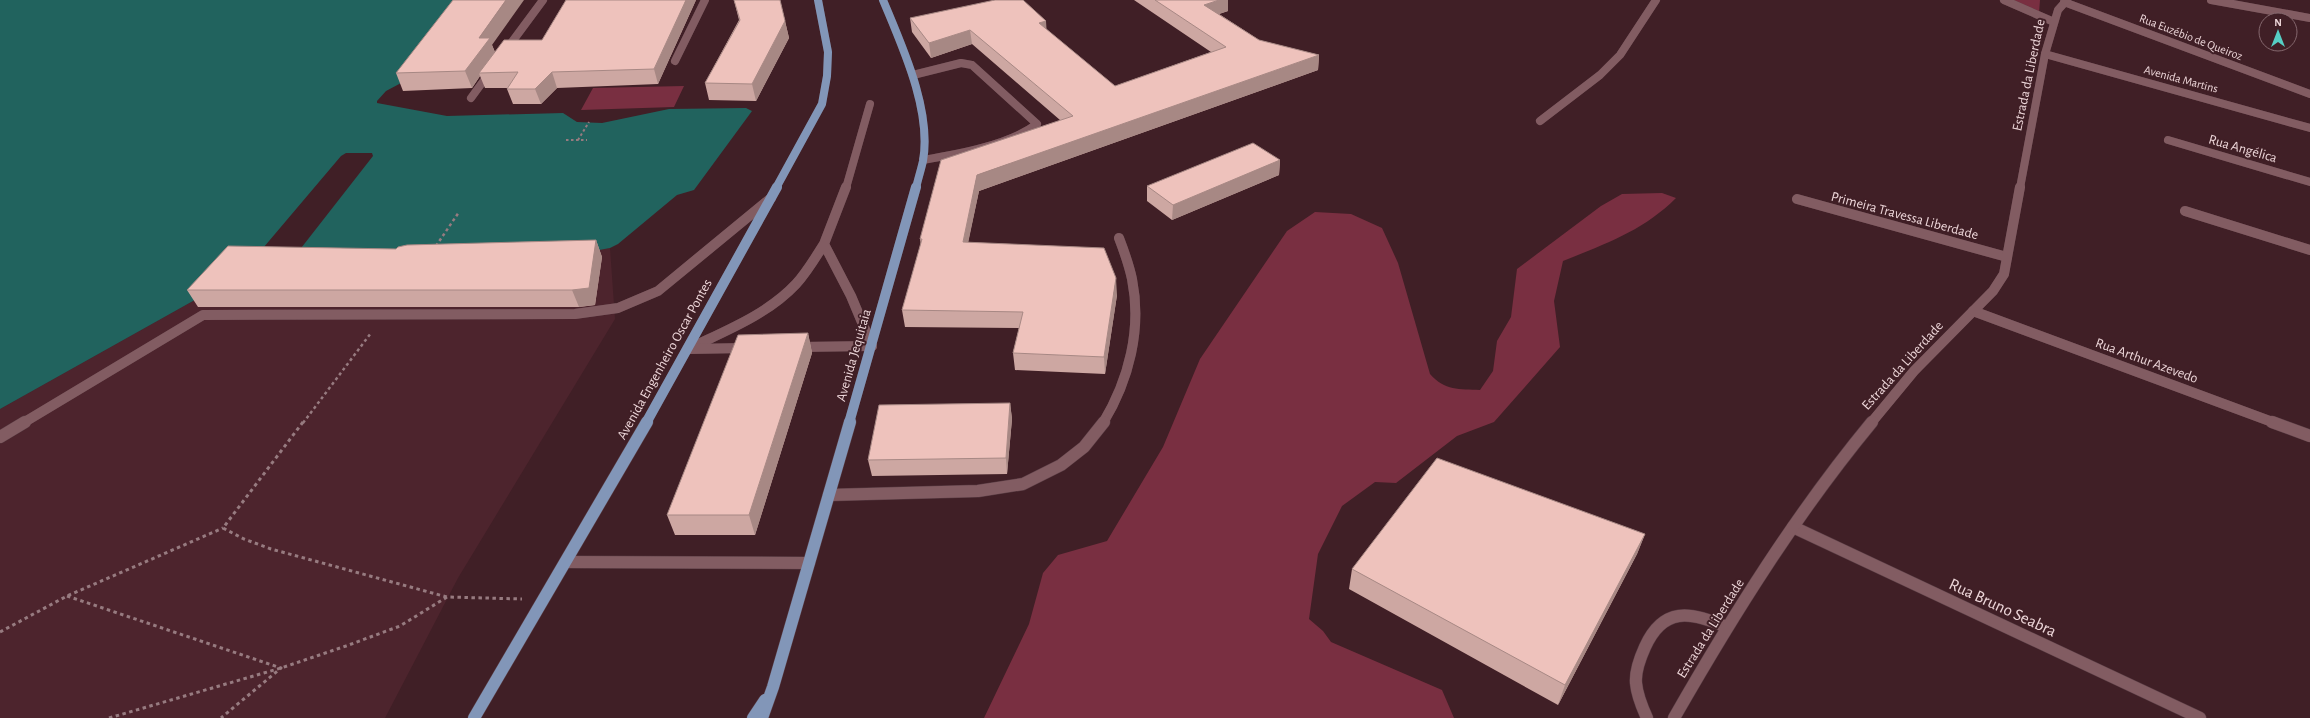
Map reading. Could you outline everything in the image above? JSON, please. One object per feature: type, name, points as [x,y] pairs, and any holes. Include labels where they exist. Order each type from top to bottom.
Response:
[{"type":"main road","name":"Avenida Engenheiro Oscar Pontes","points":[[474,718],[481,712],[544,599],[688,349],[822,104],[828,80],[829,55],[818,0]]},
{"type":"main road","name":"Avenida Jequitaia","points":[[762,718],[773,687],[872,346],[923,160],[923,122],[913,75],[883,0]]},
{"type":"main road","points":[[753,718],[773,687]]},
{"type":"street","points":[[502,55],[543,0]]},
{"type":"street","points":[[675,61],[705,0]]},
{"type":"street","points":[[1540,121],[1600,76],[1620,55],[1656,0]]},
{"type":"street","points":[[2004,0],[2054,22]]},
{"type":"street","points":[[2211,0],[2231,2],[2310,18]]},
{"type":"street","name":"Estrada da Liberdade","points":[[1674,718],[1726,627],[1828,475],[1881,409],[1914,371],[1993,291],[2004,274],[2045,54],[2054,22],[2066,1]]},
{"type":"street","name":"Rua Euzébio de Queiroz","points":[[2066,1],[2310,94]]},
{"type":"street","name":"Avenida Martins","points":[[2045,54],[2310,128]]},
{"type":"street","points":[[913,75],[961,63],[972,65],[1036,121],[1037,124],[1029,129],[982,147],[923,160]]},
{"type":"street","points":[[471,98],[493,67]]},
{"type":"street","points":[[688,349],[761,313],[789,291],[803,276],[824,244],[852,171],[870,104]]},
{"type":"street","name":"Rua Angélica","points":[[2168,140],[2310,182]]},
{"type":"street","points":[[0,437],[203,315],[384,316],[575,314],[599,313],[622,308],[642,300],[658,291],[771,198]]},
{"type":"street","name":"Primeira Travessa Liberdade","points":[[1797,199],[2007,257]]},
{"type":"street","points":[[2185,211],[2310,250]]},
{"type":"street","points":[[829,495],[988,491],[1033,480],[1069,460],[1097,434],[1117,402],[1130,364],[1134,320],[1133,283],[1119,238]]},
{"type":"street","points":[[787,348],[872,346],[851,296],[824,244]]},
{"type":"street","name":"Rua Arthur Azevedo","points":[[1973,311],[2310,436]]},
{"type":"street","points":[[688,349],[757,348]]},
{"type":"street","name":"Rua Bruno Seabra","points":[[1793,527],[2200,718]]},
{"type":"street","points":[[566,562],[809,563]]},
{"type":"street","points":[[1647,718],[1637,694],[1636,676],[1643,652],[1658,625],[1671,617],[1686,614],[1703,617],[1726,627]]},
{"type":"path","points":[[578,140],[589,122]]},
{"type":"path","points":[[566,140],[587,140]]},
{"type":"path","points":[[434,248],[459,212]]},
{"type":"path","points":[[0,632],[68,596],[223,528],[384,316]]},
{"type":"path","points":[[223,528],[271,549],[446,597],[544,599]]},
{"type":"path","points":[[68,596],[281,668]]},
{"type":"path","points":[[109,718],[281,668],[400,626],[446,597]]},
{"type":"path","points":[[221,718],[281,668]]},
{"type":"shaded area","points":[[2009,0],[2040,0],[2039,13]]},
{"type":"shaded area","points":[[684,86],[674,107],[581,110],[593,88]]},
{"type":"shaded area","points":[[1662,193],[1676,198],[1650,219],[1623,236],[1563,261],[1554,301],[1560,347],[1494,422],[1457,436],[1396,483],[1375,482],[1342,506],[1318,554],[1309,619],[1323,631],[1331,642],[1442,690],[1454,718],[984,718],[1029,624],[1043,573],[1058,555],[1107,541],[1163,447],[1200,359],[1287,231],[1315,212],[1351,214],[1382,228],[1398,263],[1430,374],[1441,384],[1453,388],[1480,390],[1493,371],[1497,341],[1511,317],[1517,269],[1601,206],[1622,194]]},
{"type":"shaded area","points":[[610,248],[615,319],[458,578],[385,718],[0,718],[0,409],[193,301],[203,293]]},
{"type":"water","points":[[0,0],[466,0],[403,82],[386,91],[377,103],[447,116],[563,113],[577,122],[602,123],[669,109],[746,108],[752,111],[694,190],[677,195],[618,244],[610,248],[599,250],[298,252],[373,156],[372,153],[346,153],[341,156],[258,254],[193,301],[0,409]]},
{"type":"building","points":[[453,0],[506,0],[479,38],[490,38],[465,71],[396,73]]},
{"type":"building","points":[[566,0],[686,0],[654,69],[552,72],[535,89],[507,89],[518,72],[479,73],[504,40],[542,40]]},
{"type":"building","points":[[734,0],[780,0],[785,21],[752,84],[705,83],[740,20]]},
{"type":"building","points":[[995,0],[1023,0],[1046,21],[1039,23],[1115,86],[1226,47],[1155,0],[1219,0],[1204,5],[1259,40],[1319,55],[977,175],[963,242],[1104,248],[1116,278],[1104,357],[1013,353],[1023,312],[902,310],[922,239],[920,239],[941,160],[1073,116],[970,30],[929,43],[910,18]]},
{"type":"building","points":[[1253,143],[1280,160],[1173,205],[1147,186]]},
{"type":"building","points":[[596,240],[589,288],[572,290],[187,290],[228,246],[396,249],[407,245]]},
{"type":"building","points":[[808,333],[749,515],[667,515],[738,335]]},
{"type":"building","points":[[1010,403],[1006,458],[868,460],[879,405]]},
{"type":"building","points":[[1437,458],[1645,534],[1565,685],[1352,569]]}]
